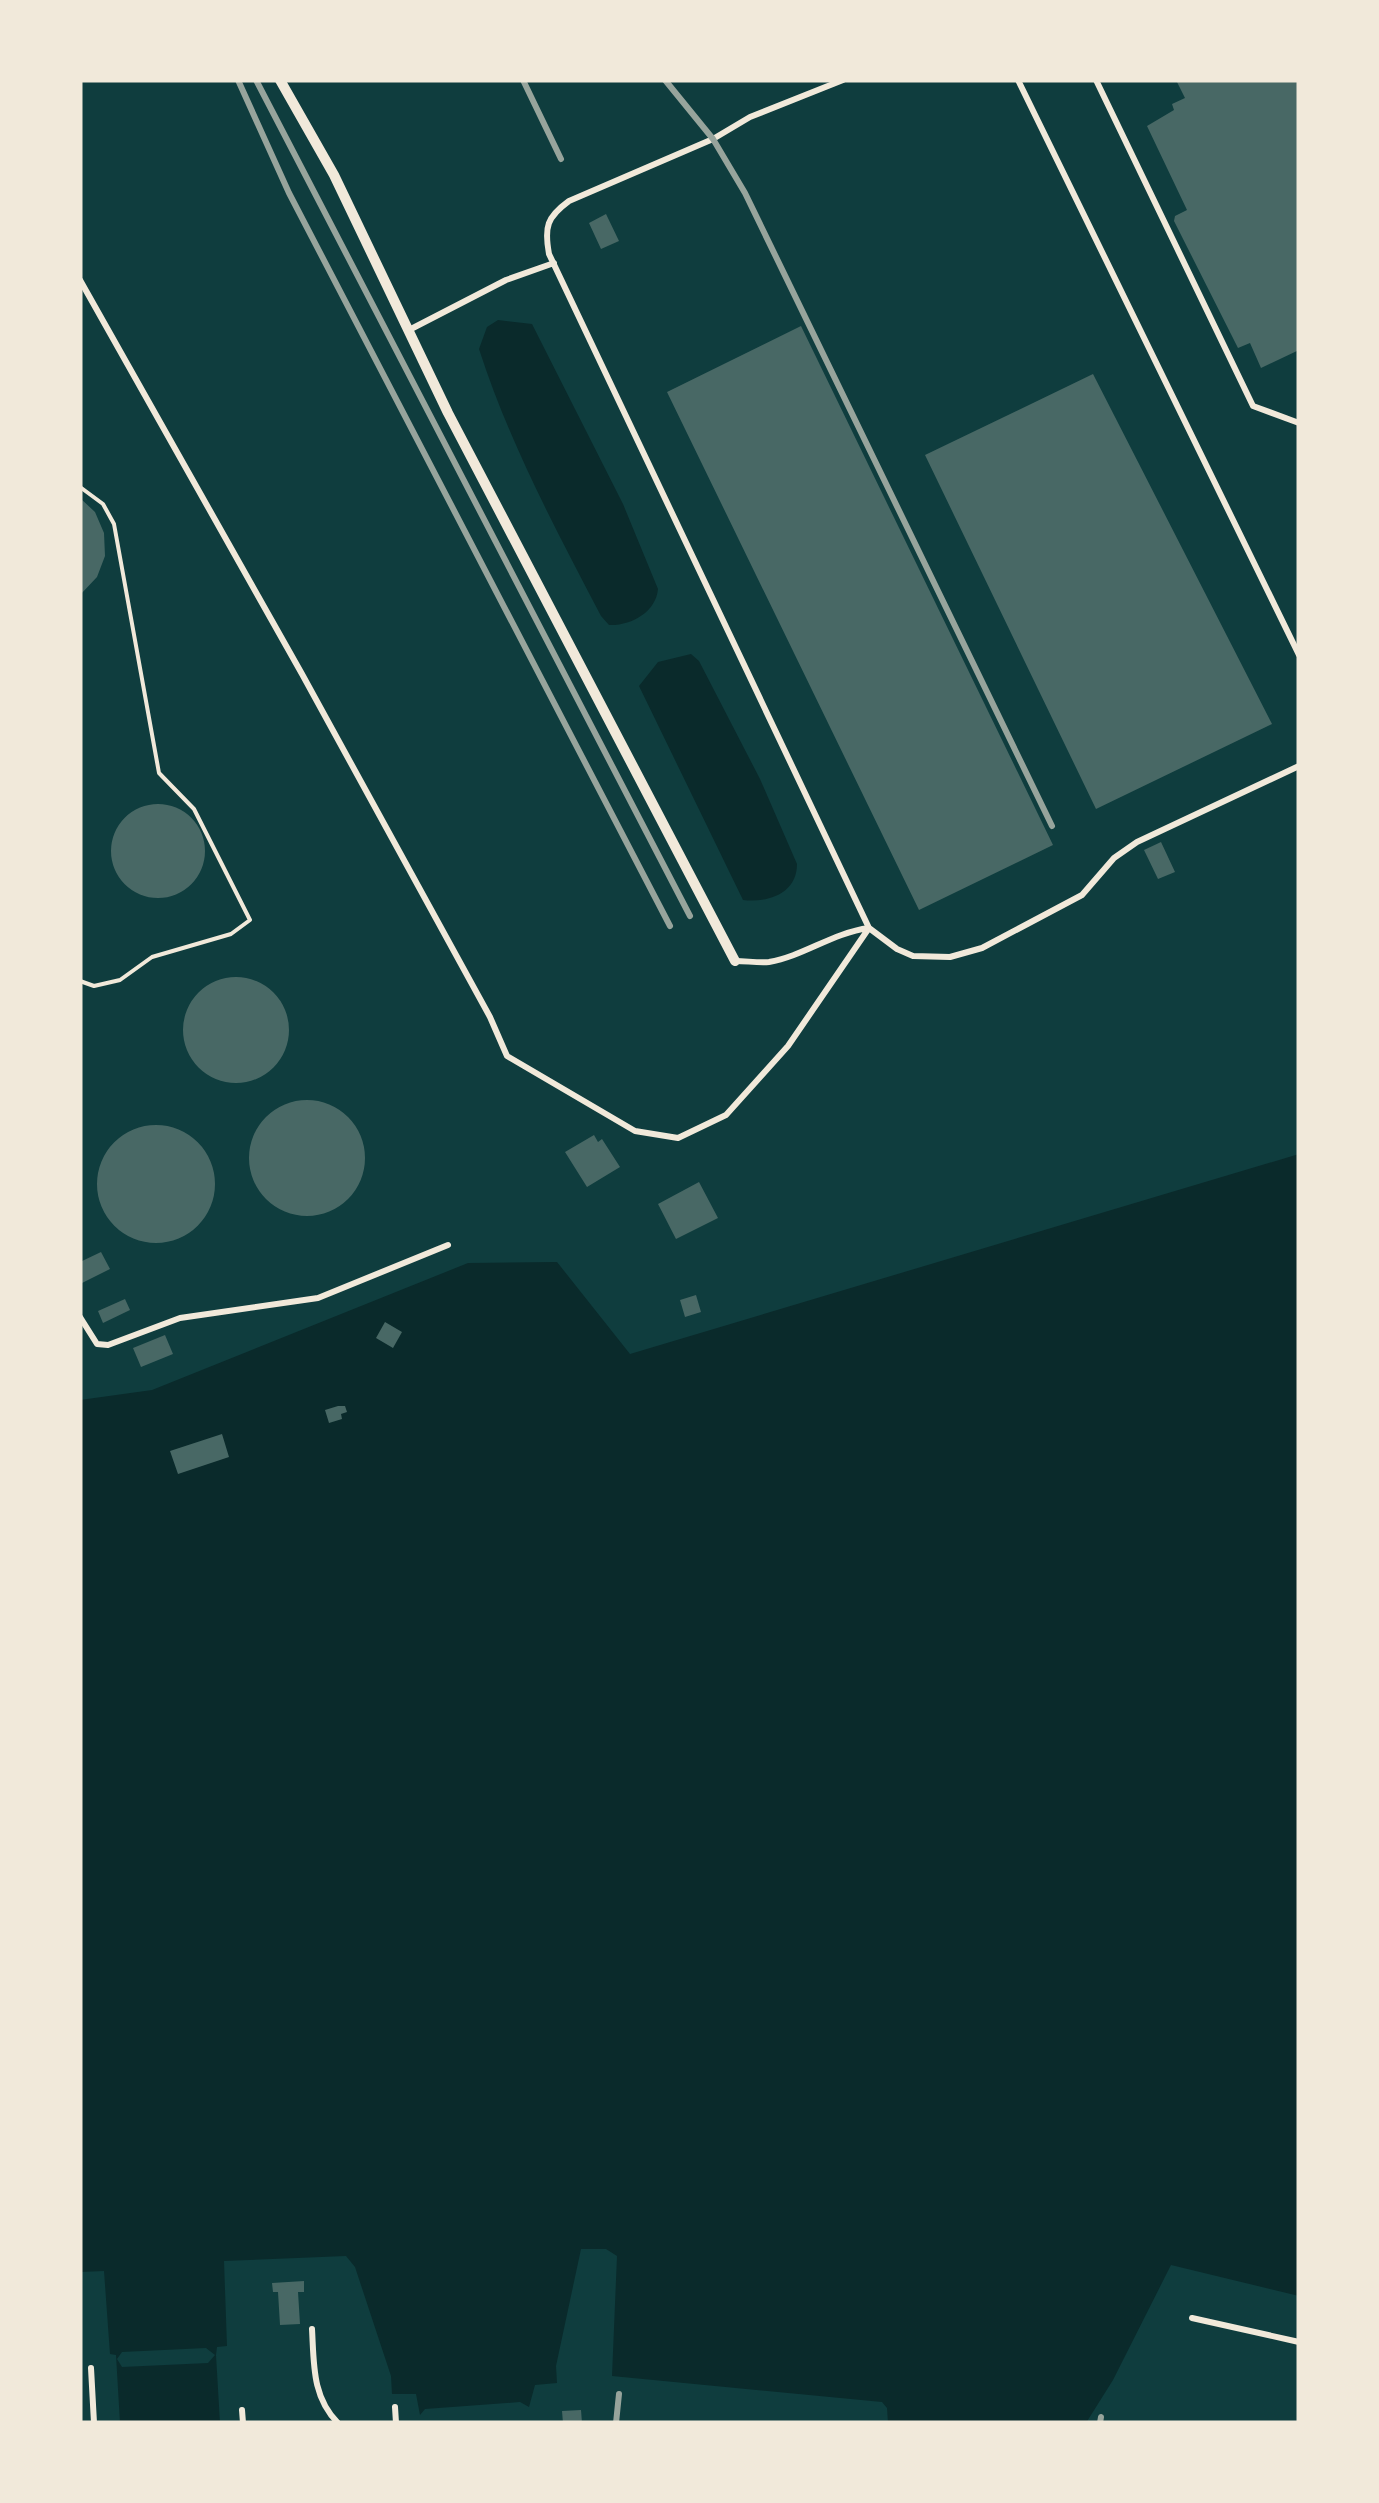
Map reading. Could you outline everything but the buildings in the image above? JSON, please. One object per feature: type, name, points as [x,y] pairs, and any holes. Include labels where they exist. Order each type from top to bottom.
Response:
[{"type":"street","points":[[280,80],[334,175],[448,413],[735,961]]},
{"type":"lane","points":[[843,80],[750,117],[713,139],[568,202],[550,215],[545,231],[554,263],[869,928],[897,949],[914,956],[950,957],[982,948],[1082,895],[1114,858],[1137,842],[1299,766]]},
{"type":"lane","points":[[1018,80],[1299,655]]},
{"type":"lane","points":[[1096,80],[1253,406],[1299,423]]},
{"type":"lane","points":[[408,330],[506,280],[554,263]]},
{"type":"lane","points":[[80,280],[302,674],[490,1016],[507,1056],[636,1132],[678,1138],[726,1114],[788,1046],[869,928]]},
{"type":"lane","points":[[735,961],[768,962],[842,932],[869,928]]},
{"type":"lane","points":[[80,1316],[96,1344],[108,1345],[180,1318],[318,1298],[448,1246]]},
{"type":"lane","points":[[1192,2318],[1299,2342]]},
{"type":"lane","points":[[312,2329],[317,2390],[338,2423]]},
{"type":"lane","points":[[91,2368],[94,2423]]},
{"type":"lane","points":[[395,2407],[396,2423]]},
{"type":"lane","points":[[242,2410],[243,2423]]},
{"type":"path","points":[[80,487],[103,504],[114,524],[159,773],[194,809],[250,920],[230,934],[152,956],[120,980],[94,986],[80,982]]},
{"type":"water","points":[[498,320],[532,324],[623,504],[658,589],[653,604],[634,620],[609,625],[601,616],[519,452],[479,349],[487,327]]},
{"type":"water","points":[[691,654],[699,661],[760,779],[797,864],[787,889],[772,898],[743,900],[639,686],[658,662]]},
{"type":"water","points":[[1299,1154],[1299,2296],[1171,2265],[1113,2380],[1086,2423],[888,2423],[887,2408],[882,2402],[612,2376],[617,2256],[606,2249],[581,2249],[556,2366],[557,2383],[535,2385],[529,2407],[520,2402],[425,2409],[420,2415],[416,2394],[392,2394],[391,2376],[355,2267],[346,2256],[224,2261],[227,2346],[217,2347],[216,2355],[220,2423],[120,2423],[116,2355],[110,2354],[104,2271],[80,2272],[80,1400],[152,1390],[468,1263],[557,1262],[630,1354]],"holes":[[[206,2348],[215,2355],[208,2363],[122,2367],[117,2359],[122,2352]]]},
{"type":"railway","points":[[238,80],[289,193],[670,926]]},
{"type":"railway","points":[[256,80],[690,916]]},
{"type":"railway","points":[[523,80],[561,159]]},
{"type":"railway","points":[[665,80],[713,139],[745,193],[1052,826]]},
{"type":"railway","points":[[616,2423],[619,2394]]},
{"type":"railway","points":[[1100,2423],[1101,2417]]}]
